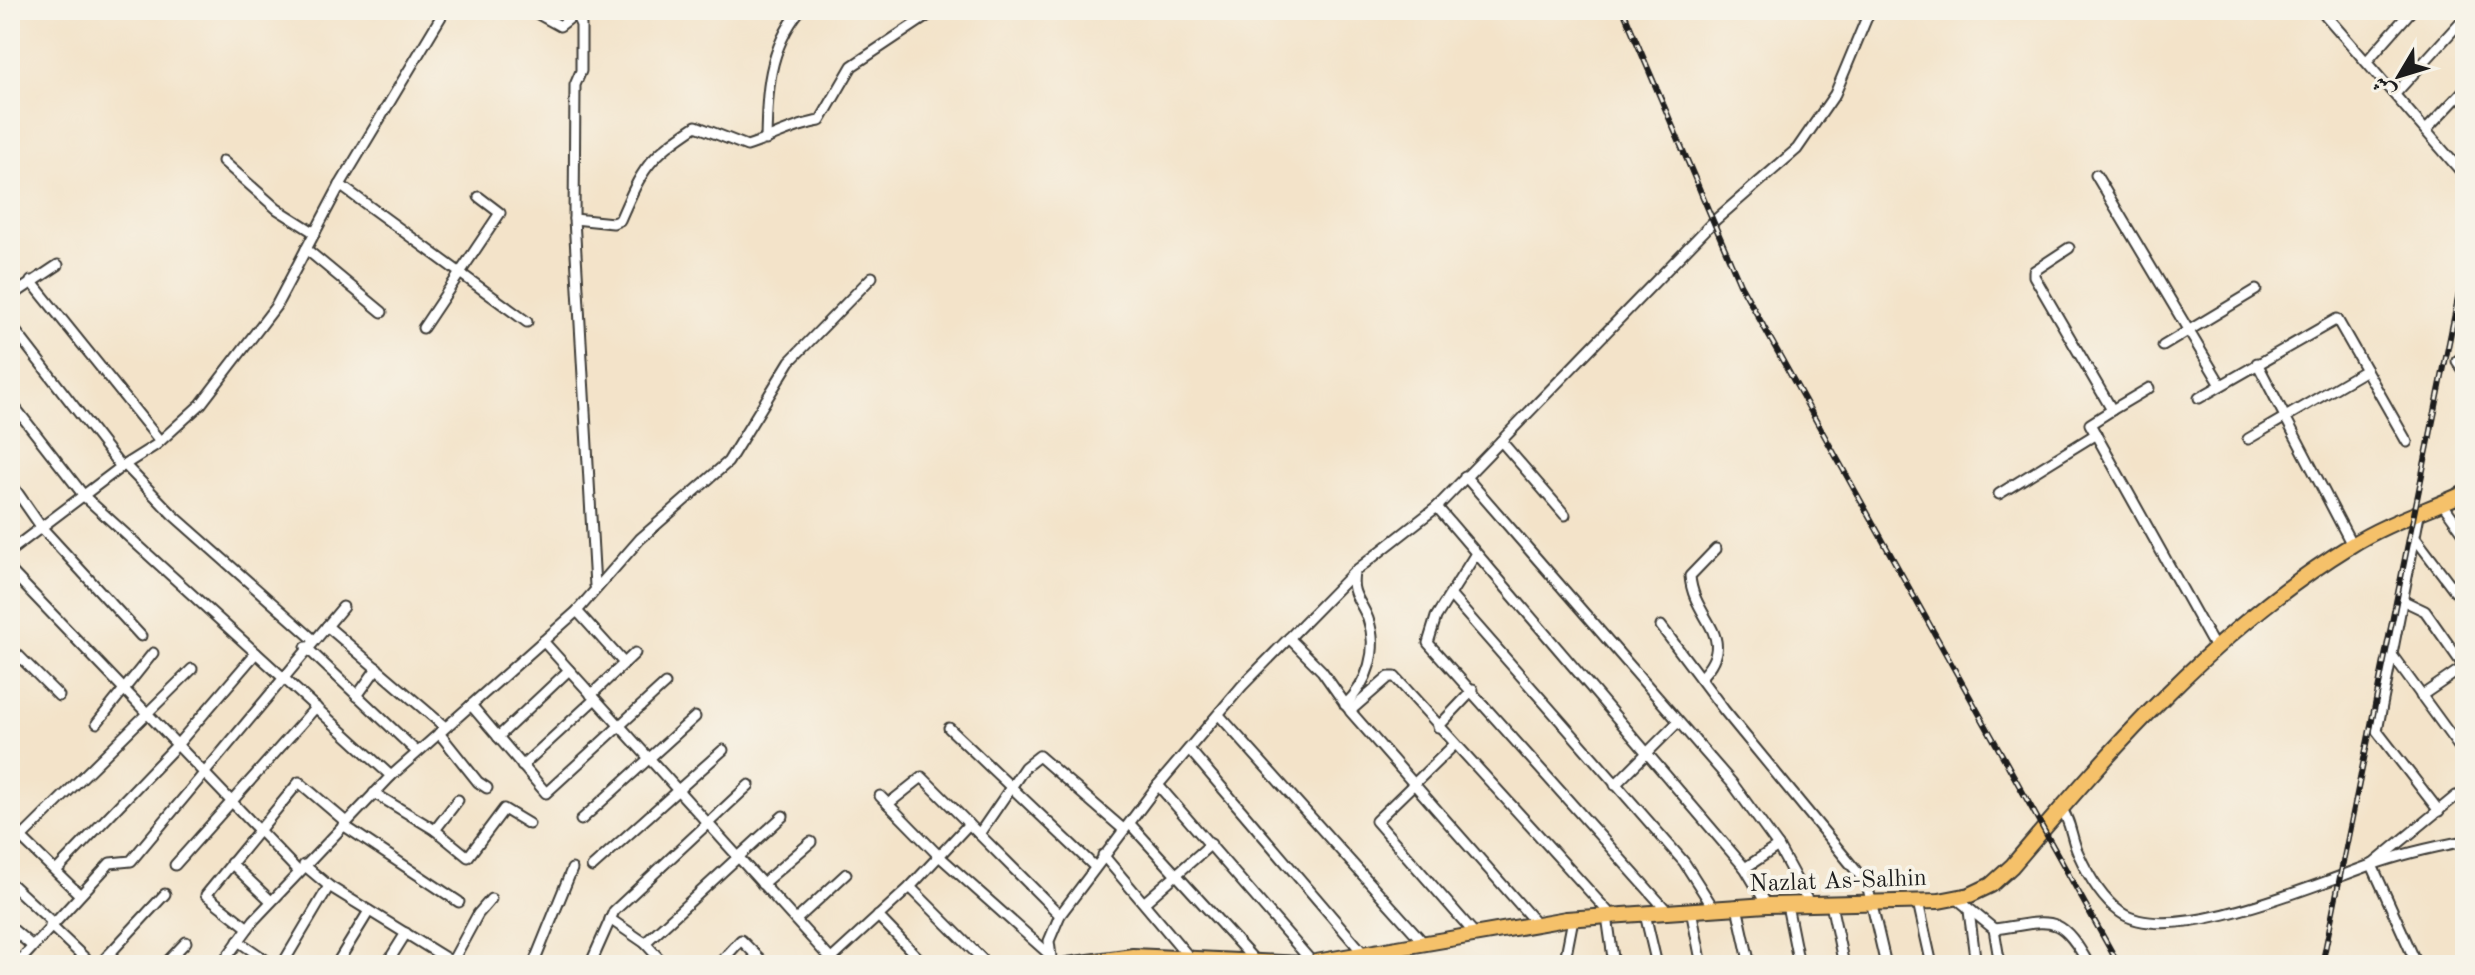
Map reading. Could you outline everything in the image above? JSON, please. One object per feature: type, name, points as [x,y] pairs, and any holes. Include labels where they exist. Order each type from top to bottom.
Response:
[{"type":"main road","name":"Nazlat As-Salhin","points":[[1067,965],[1094,959],[1159,961],[1189,957],[1257,963],[1307,963],[1573,919],[1767,905],[1872,904],[1956,898],[1991,885],[2214,646],[2293,583],[2352,545],[2420,510],[2465,493]]},
{"type":"street","points":[[10,551],[160,441],[201,404],[263,323],[340,185],[445,10]]},
{"type":"street","points":[[531,10],[560,26],[574,13],[581,25],[581,71],[575,85],[574,219],[595,587]]},
{"type":"street","points":[[766,140],[773,54],[785,28],[800,10]]},
{"type":"street","points":[[574,219],[613,223],[620,220],[642,170],[665,147],[696,126],[747,146],[798,123],[820,121],[852,66],[936,10]]},
{"type":"street","points":[[1051,960],[1049,941],[1060,915],[1094,866],[1158,785],[1289,638],[1354,572],[1437,507],[1713,222],[1797,149],[1835,94],[1870,10]]},
{"type":"street","points":[[2321,10],[2465,176]]},
{"type":"street","points":[[2367,61],[2412,10]]},
{"type":"street","points":[[2395,94],[2465,17]]},
{"type":"street","points":[[2427,129],[2465,89]]},
{"type":"street","points":[[223,161],[277,209],[315,233]]},
{"type":"street","points":[[2096,175],[2221,385]]},
{"type":"street","points":[[340,185],[527,322]]},
{"type":"street","points":[[423,328],[500,213],[479,197]]},
{"type":"street","points":[[2069,248],[2033,273],[2112,410]]},
{"type":"street","points":[[306,249],[382,312]]},
{"type":"street","points":[[10,297],[58,265]]},
{"type":"street","points":[[221,965],[271,901],[391,776],[577,611],[640,539],[728,462],[790,361],[872,277]]},
{"type":"street","points":[[31,281],[160,441]]},
{"type":"street","points":[[2163,346],[2256,290]]},
{"type":"street","points":[[2199,398],[2337,319],[2407,442]]},
{"type":"street","points":[[10,324],[123,466],[310,644],[357,696],[417,752]]},
{"type":"street","points":[[2465,355],[2457,361],[2465,372]]},
{"type":"street","points":[[2257,363],[2352,545]]},
{"type":"street","points":[[2248,439],[2366,370]]},
{"type":"street","points":[[2149,388],[2091,422],[2214,646]]},
{"type":"street","points":[[10,401],[85,497],[391,776]]},
{"type":"street","points":[[1999,494],[2096,434]]},
{"type":"street","points":[[1501,441],[1565,515]]},
{"type":"street","points":[[1465,476],[1732,783],[1778,846],[1810,905]]},
{"type":"street","points":[[10,482],[42,528],[141,636]]},
{"type":"street","points":[[2442,503],[2465,535]]},
{"type":"street","points":[[1437,507],[1745,868],[1767,905]]},
{"type":"street","points":[[2420,510],[2377,731],[2439,811]]},
{"type":"street","points":[[2416,539],[2465,604]]},
{"type":"street","points":[[1700,678],[1716,660],[1719,647],[1691,590],[1690,576],[1716,549]]},
{"type":"street","points":[[1475,555],[1436,617],[1427,640],[1668,912]]},
{"type":"street","points":[[10,570],[258,830],[301,868],[449,962],[478,914],[491,899]]},
{"type":"street","points":[[1348,708],[1365,681],[1371,661],[1369,622],[1353,596],[1354,572]]},
{"type":"street","points":[[1451,596],[1684,862],[1714,909]]},
{"type":"street","points":[[2404,601],[2425,611],[2465,667],[2421,696]]},
{"type":"street","points":[[16,965],[51,923],[110,863],[131,861],[343,607]]},
{"type":"street","points":[[577,611],[624,663]]},
{"type":"street","points":[[327,626],[442,730],[478,782],[487,788]]},
{"type":"street","points":[[1661,626],[1867,884],[1886,965]]},
{"type":"street","points":[[1289,638],[1322,671],[1348,708],[1536,923]]},
{"type":"street","points":[[543,641],[796,920],[831,963],[910,887],[969,824]]},
{"type":"street","points":[[10,647],[59,696]]},
{"type":"street","points":[[97,723],[153,653]]},
{"type":"street","points":[[56,871],[177,745],[256,653]]},
{"type":"street","points":[[522,766],[635,653]]},
{"type":"street","points":[[2392,655],[2465,755]]},
{"type":"street","points":[[357,696],[377,668]]},
{"type":"street","points":[[21,838],[192,669]]},
{"type":"street","points":[[498,737],[569,670]]},
{"type":"street","points":[[1348,708],[1392,676],[1610,916],[1614,965]]},
{"type":"street","points":[[471,705],[546,793],[665,684]]},
{"type":"street","points":[[1438,727],[1473,690]]},
{"type":"street","points":[[175,865],[316,707]]},
{"type":"street","points":[[1219,715],[1423,942]]},
{"type":"street","points":[[581,820],[695,717]]},
{"type":"street","points":[[1615,785],[1677,723]]},
{"type":"street","points":[[949,728],[1094,866]]},
{"type":"street","points":[[1454,745],[1376,821],[1475,934]]},
{"type":"street","points":[[1189,749],[1363,953]]},
{"type":"street","points":[[592,867],[723,750]]},
{"type":"street","points":[[979,834],[1032,758],[1039,756],[1127,826],[1177,875],[1257,963]]},
{"type":"street","points":[[888,804],[922,777],[1060,915]]},
{"type":"street","points":[[248,928],[206,895],[299,782],[344,824],[459,902]]},
{"type":"street","points":[[590,965],[614,911],[749,785]]},
{"type":"street","points":[[1158,785],[1211,844],[1307,963]]},
{"type":"street","points":[[374,793],[435,830],[468,857],[504,809],[529,824]]},
{"type":"street","points":[[880,796],[939,856],[1051,960]]},
{"type":"street","points":[[2372,865],[2456,796],[2463,799]]},
{"type":"street","points":[[435,830],[458,800]]},
{"type":"street","points":[[2061,808],[2077,852],[2094,883],[2118,912],[2140,923],[2188,921],[2259,905],[2422,849],[2465,841]]},
{"type":"street","points":[[645,943],[783,816]]},
{"type":"street","points":[[10,827],[79,894]]},
{"type":"street","points":[[762,884],[811,842]]},
{"type":"street","points":[[1145,902],[1211,844]]},
{"type":"street","points":[[1745,868],[1778,846]]},
{"type":"street","points":[[1103,855],[1189,957]]},
{"type":"street","points":[[231,863],[271,901]]},
{"type":"street","points":[[2372,865],[2416,962],[2399,965]]},
{"type":"street","points":[[533,965],[572,869]]},
{"type":"street","points":[[796,920],[846,874]]},
{"type":"street","points":[[10,883],[90,963],[99,965],[165,894]]},
{"type":"street","points":[[282,965],[329,886]]},
{"type":"street","points":[[910,887],[988,965]]},
{"type":"street","points":[[1956,898],[1994,929],[2053,923],[2067,928],[2089,965]]},
{"type":"street","points":[[1918,902],[1932,965]]},
{"type":"street","points":[[1831,904],[1844,965]]},
{"type":"street","points":[[1787,905],[1799,965]]},
{"type":"street","points":[[1737,907],[1750,965]]},
{"type":"street","points":[[1691,910],[1702,965]]},
{"type":"street","points":[[336,965],[369,911]]},
{"type":"street","points":[[1969,911],[1976,965]]},
{"type":"street","points":[[1645,914],[1657,965]]},
{"type":"street","points":[[878,916],[925,965]]},
{"type":"street","points":[[610,919],[645,943],[665,965]]},
{"type":"street","points":[[1564,965],[1573,919]]},
{"type":"street","points":[[10,927],[31,945]]},
{"type":"street","points":[[1994,929],[2000,965]]},
{"type":"street","points":[[386,965],[406,933]]},
{"type":"street","points":[[718,965],[741,940],[766,965]]},
{"type":"street","points":[[238,941],[273,965]]},
{"type":"street","points":[[164,965],[186,942]]},
{"type":"railway","points":[[1623,10],[1740,284],[2119,965]]},
{"type":"railway","points":[[2322,965],[2465,264]]}]
